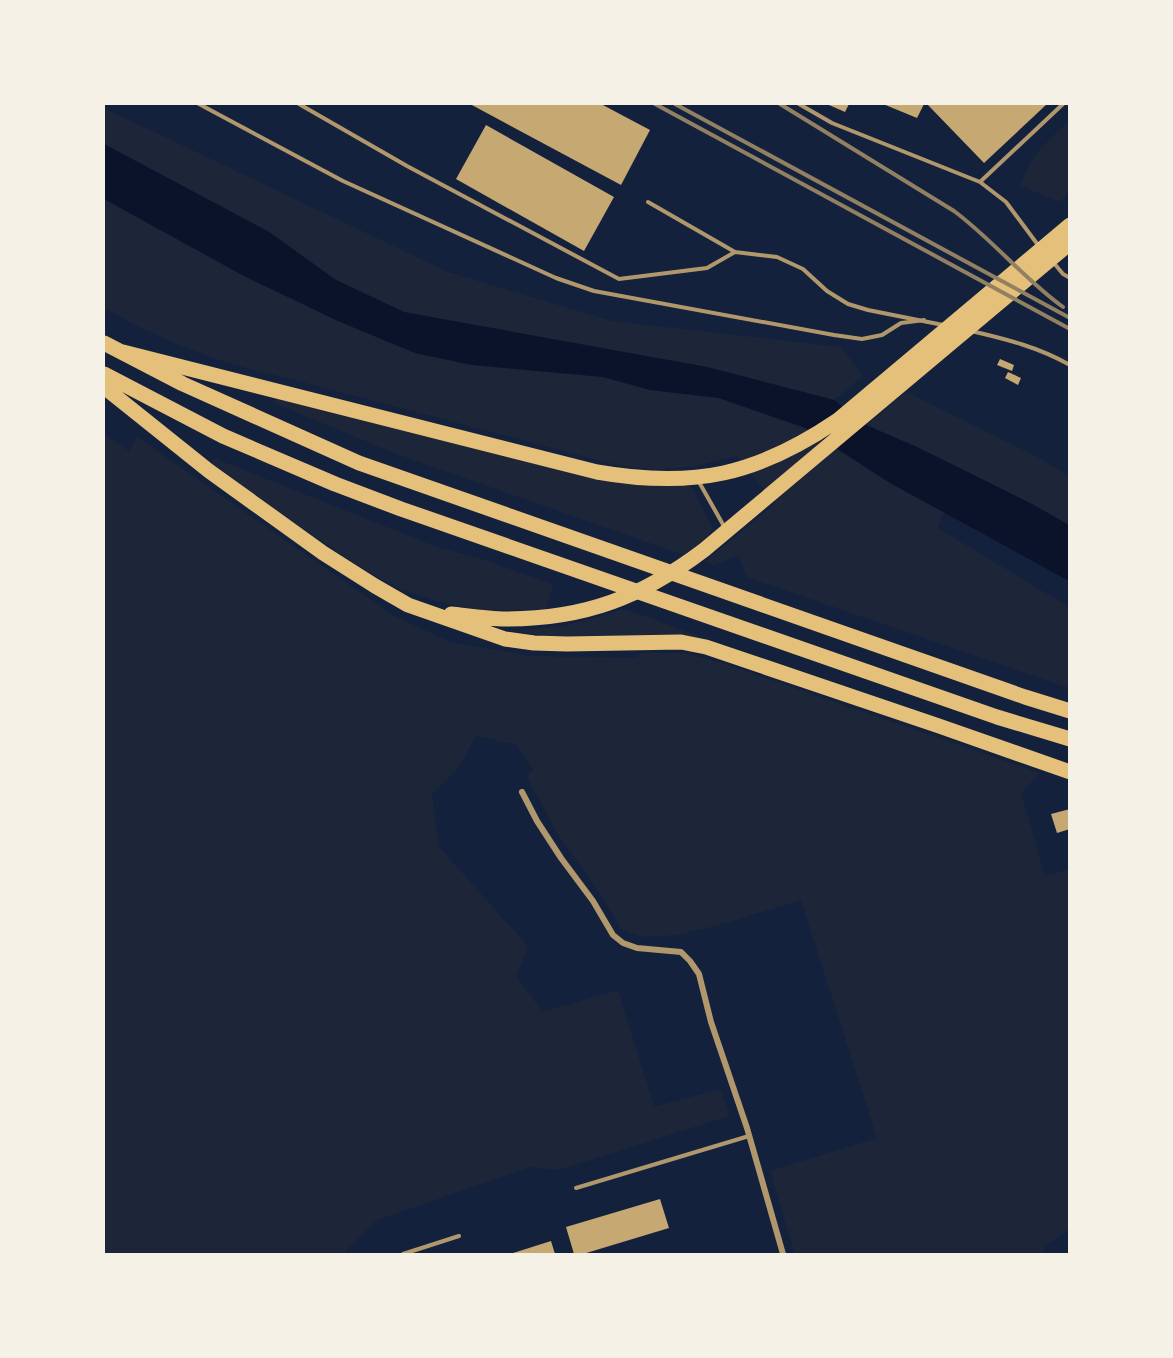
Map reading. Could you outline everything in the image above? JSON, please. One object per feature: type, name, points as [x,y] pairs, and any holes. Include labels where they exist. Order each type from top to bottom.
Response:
[{"type":"highway","points":[[119,351],[597,472],[645,479],[697,479],[744,469],[807,441],[838,420],[1070,225]]},
{"type":"highway","points":[[424,611],[504,619],[536,618],[603,606],[656,583],[696,556],[1070,243]]},
{"type":"highway","points":[[1044,265],[1070,256]]},
{"type":"highway","points":[[104,343],[248,415],[359,463],[1025,698],[1070,711]]},
{"type":"highway","points":[[104,374],[223,436],[401,509],[997,717],[1070,739]]},
{"type":"highway","points":[[104,387],[209,471],[324,553],[375,586],[424,611],[505,639],[534,643],[681,642],[706,647],[1070,772]]},
{"type":"street","points":[[522,792],[537,821],[593,901],[613,935],[623,943],[637,948],[681,952],[699,974],[711,1022],[749,1136],[783,1254]]},
{"type":"lane","points":[[199,104],[342,181],[556,278],[594,291],[862,339],[882,335],[901,323],[924,320]]},
{"type":"lane","points":[[299,104],[406,166],[619,279],[707,268],[735,252]]},
{"type":"lane","points":[[799,104],[832,123],[980,182],[1006,202],[1040,247],[1070,279]]},
{"type":"lane","points":[[980,182],[1063,104]]},
{"type":"lane","points":[[648,202],[735,252],[777,257],[803,269],[827,291],[848,304],[1023,344],[1049,353],[1070,364]]},
{"type":"lane","points":[[697,479],[726,531]]},
{"type":"lane","points":[[576,1188],[749,1136]]},
{"type":"lane","points":[[403,1254],[459,1236]]},
{"type":"shaded area","points":[[104,108],[448,272],[612,321],[841,347],[863,376],[834,400],[707,367],[404,312],[336,280],[269,232],[104,144]]},
{"type":"shaded area","points":[[1069,121],[1069,191],[1060,202],[1021,186],[1034,157]]},
{"type":"shaded area","points":[[104,144],[269,232],[336,280],[404,312],[707,367],[834,400],[866,425],[917,447],[1069,525],[1069,581],[890,483],[805,428],[719,398],[650,390],[603,377],[472,365],[415,353],[338,321],[244,276],[104,199]]},
{"type":"shaded area","points":[[104,199],[244,276],[338,321],[415,353],[472,365],[603,377],[650,390],[719,398],[805,428],[890,483],[944,512],[938,528],[1069,607],[1069,688],[747,577],[738,555],[714,565],[705,561],[776,503],[736,456],[695,466],[655,470],[617,465],[239,366],[192,350],[126,320],[104,308]]},
{"type":"shaded area","points":[[906,392],[1036,456],[1069,476],[1069,525],[917,447],[866,425]]},
{"type":"shaded area","points":[[276,397],[692,487],[713,528],[705,539],[684,555],[399,455],[274,403]]},
{"type":"shaded area","points":[[104,434],[129,451],[137,437],[396,617],[451,642],[530,656],[638,658],[639,653],[685,653],[725,664],[1040,773],[1021,793],[1045,876],[1069,869],[1069,1229],[1044,1247],[1043,1254],[795,1254],[770,1171],[877,1138],[801,900],[677,935],[643,937],[622,930],[599,892],[559,836],[526,776],[534,770],[515,744],[476,736],[458,768],[432,794],[439,847],[528,946],[516,976],[543,1012],[618,990],[654,1107],[721,1089],[729,1116],[559,1170],[530,1167],[377,1220],[345,1254],[104,1254]]},
{"type":"shaded area","points":[[214,458],[437,547],[478,558],[553,584],[546,609],[486,611],[439,602],[399,589],[358,566],[211,465]]},
{"type":"shaded area","points":[[624,609],[700,636],[699,638],[561,638],[514,631],[564,626]]},
{"type":"building","points":[[470,104],[601,104],[650,130],[621,185]]},
{"type":"building","points":[[830,104],[849,104],[845,112]]},
{"type":"building","points":[[883,104],[924,104],[917,118]]},
{"type":"building","points":[[927,104],[1047,104],[984,163]]},
{"type":"building","points":[[486,125],[614,197],[584,251],[456,179]]},
{"type":"building","points":[[1000,359],[1014,365],[1012,371],[997,365]]},
{"type":"building","points":[[1008,372],[1021,378],[1018,385],[1005,378]]},
{"type":"building","points":[[1070,809],[1070,829],[1057,833],[1051,814]]},
{"type":"building","points":[[660,1199],[669,1228],[583,1254],[574,1254],[566,1227]]},
{"type":"building","points":[[551,1241],[555,1254],[510,1254]]},
{"type":"railway","points":[[655,104],[1070,329]]},
{"type":"railway","points":[[675,104],[1070,318]]},
{"type":"railway","points":[[780,104],[954,211],[1063,307]]}]
